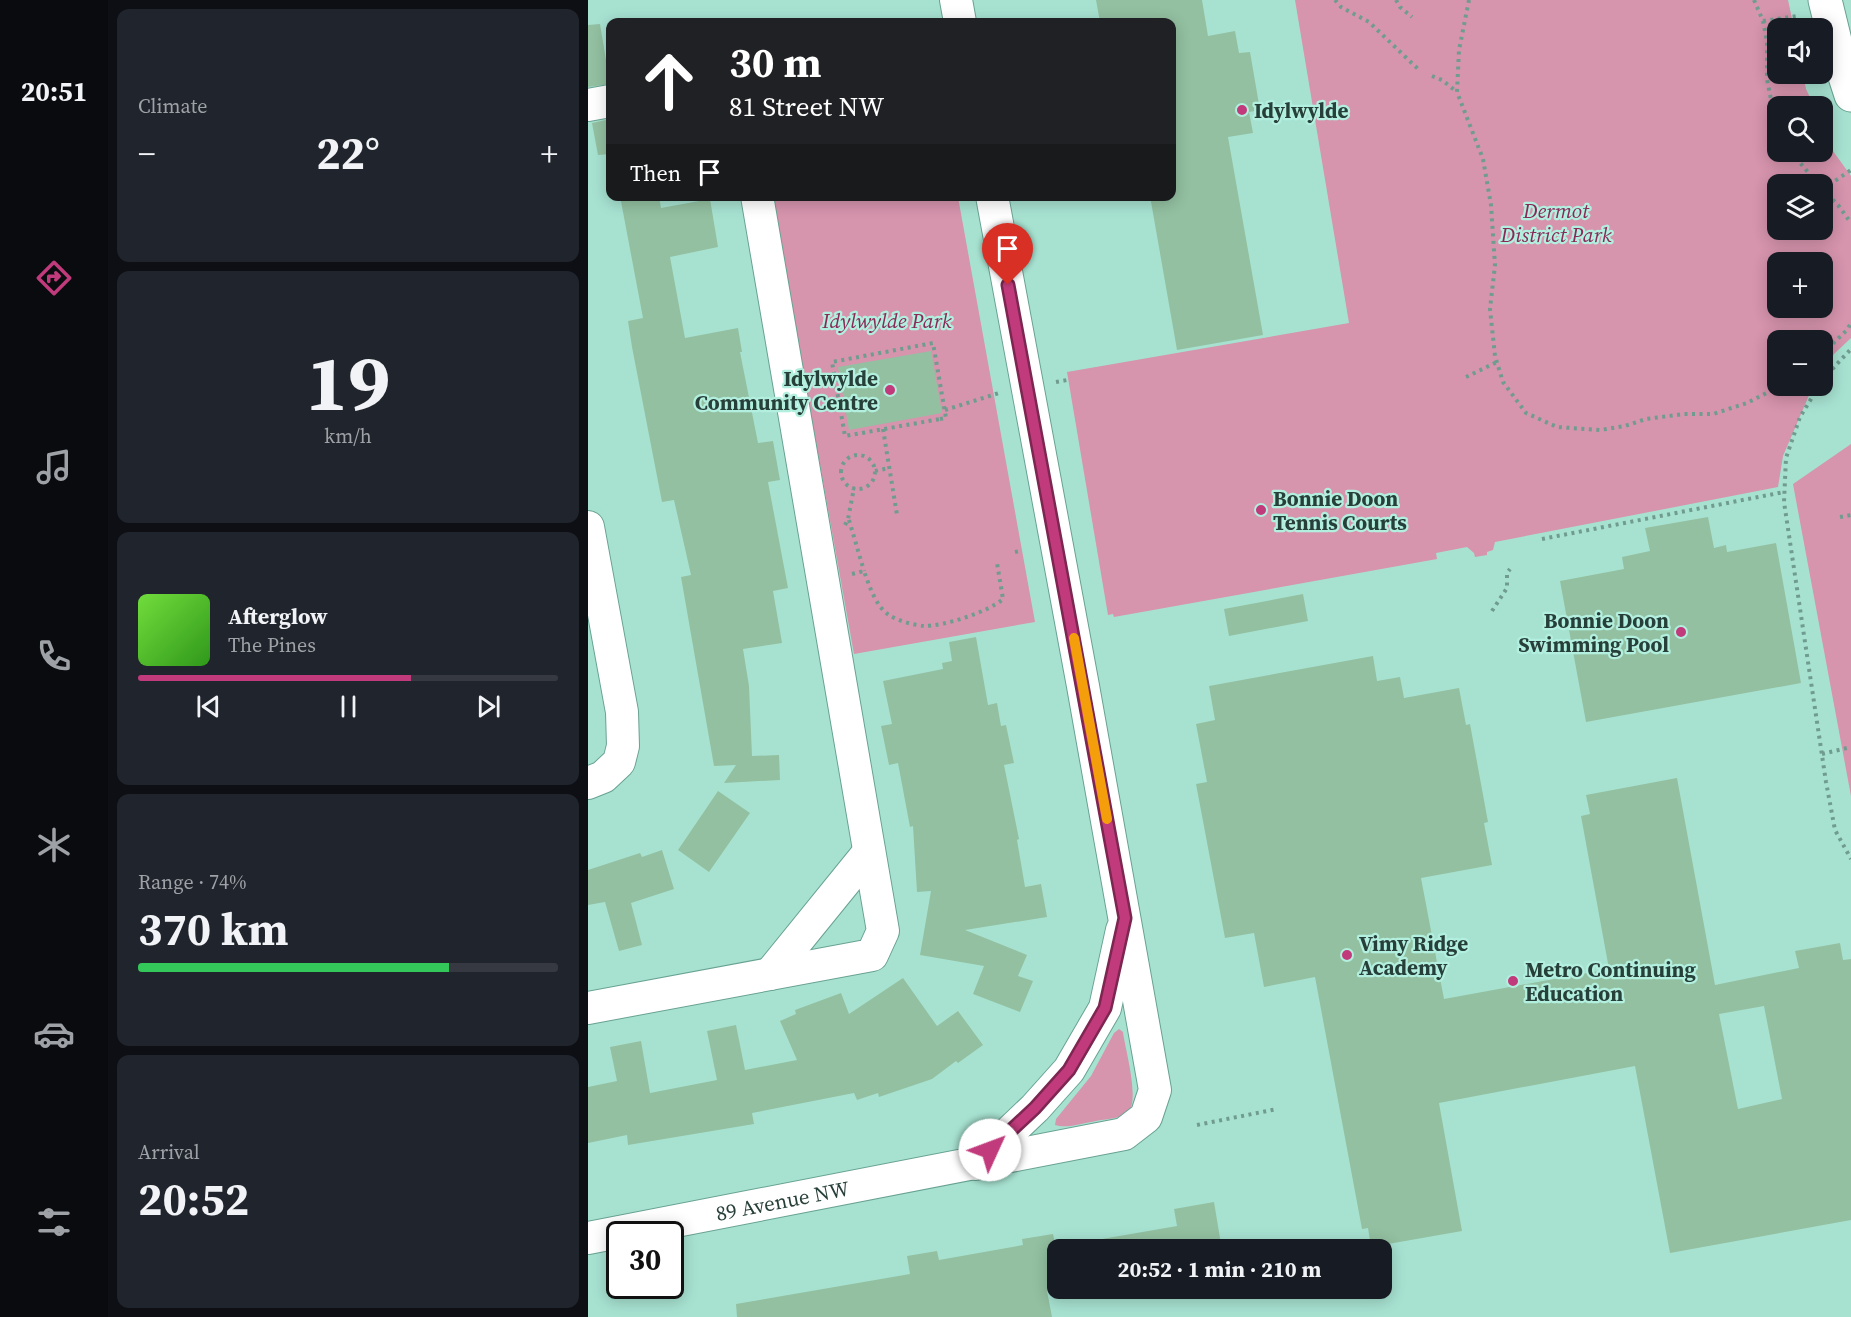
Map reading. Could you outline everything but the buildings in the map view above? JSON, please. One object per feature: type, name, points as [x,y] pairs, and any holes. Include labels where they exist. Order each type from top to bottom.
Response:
[{"type":"main road","points":[[1813,8],[1840,61],[1851,95]]},
{"type":"street","points":[[956,0],[959,18]]},
{"type":"street","points":[[588,105],[606,102]]},
{"type":"street","points":[[588,1008],[872,955],[883,931],[758,201]]},
{"type":"street","points":[[975,1164],[1035,1108],[1069,1070],[1105,1008],[1125,918],[993,201]]},
{"type":"street","points":[[588,527],[622,712],[623,746],[619,762],[603,777],[588,783]]},
{"type":"street","points":[[770,974],[869,852]]},
{"type":"street","name":"89 Avenue NW","points":[[588,1238],[1124,1134],[1146,1117],[1155,1090],[1125,918]]},
{"type":"path","points":[[1335,0],[1341,7],[1369,22],[1418,69]]},
{"type":"path","points":[[1396,0],[1400,7],[1412,17]]},
{"type":"path","points":[[1469,0],[1459,50],[1457,92],[1483,159],[1491,205],[1495,265],[1490,309],[1497,362],[1503,382],[1526,413],[1557,427],[1600,430],[1646,419],[1684,414],[1713,414],[1747,403],[1767,393]]},
{"type":"path","points":[[1754,0],[1763,21],[1767,41],[1767,79],[1770,96]]},
{"type":"path","points":[[1763,21],[1813,8]]},
{"type":"path","points":[[1432,76],[1442,80],[1457,92]]},
{"type":"path","points":[[1799,162],[1810,174]]},
{"type":"path","points":[[1833,182],[1851,170]]},
{"type":"path","points":[[1833,200],[1851,223]]},
{"type":"path","points":[[1833,343],[1851,323]]},
{"type":"path","points":[[933,343],[945,410],[946,418],[940,421],[845,436],[832,362],[933,343]]},
{"type":"path","points":[[1833,368],[1851,349]]},
{"type":"path","points":[[1466,377],[1497,362]]},
{"type":"path","points":[[945,410],[994,394],[1027,388]]},
{"type":"path","points":[[1813,396],[1800,417],[1786,458],[1785,514],[1835,830],[1851,860]]},
{"type":"path","points":[[883,429],[897,515]]},
{"type":"path","points":[[858,455],[866,457],[873,463],[874,479],[862,488],[854,488],[846,484],[841,474],[843,464],[849,457],[858,455]]},
{"type":"path","points":[[875,471],[889,468]]},
{"type":"path","points":[[844,527],[849,519],[854,488]]},
{"type":"path","points":[[1542,539],[1784,492]]},
{"type":"path","points":[[1840,517],[1851,515]]},
{"type":"path","points":[[849,519],[864,571],[880,607],[888,615],[899,620],[924,626],[949,622],[995,605],[1003,599],[997,563]]},
{"type":"path","points":[[1015,552],[1020,551]]},
{"type":"path","points":[[847,565],[851,575],[864,571]]},
{"type":"path","points":[[1492,612],[1507,588],[1507,573],[1510,569]]},
{"type":"path","points":[[1822,754],[1851,747]]},
{"type":"path","points":[[1197,1125],[1277,1109]]},
{"type":"green space","name":"Dermot District Park","points":[[1295,0],[1788,0],[1792,18],[1767,18],[1767,84],[1805,84],[1809,96],[1767,96],[1767,162],[1833,162],[1833,151],[1851,176],[1851,338],[1833,355],[1833,330],[1767,330],[1767,396],[1809,396],[1783,456],[1778,487],[1495,542],[1493,550],[1487,552],[1487,555],[1475,557],[1467,547],[1436,553],[1437,559],[1114,617],[1113,614],[1108,615],[1067,372],[1349,323]]},
{"type":"green space","name":"Idylwylde Park","points":[[773,201],[959,201],[1035,622],[854,654]]},
{"type":"green space","points":[[1851,444],[1851,796],[1793,484]]},
{"type":"green space","points":[[1119,1029],[1123,1032],[1131,1075],[1133,1099],[1127,1113],[1116,1118],[1070,1126],[1055,1125],[1056,1119],[1091,1076],[1114,1033]]},
{"type":"slow traffic","points":[[1074,638],[1107,819]]},
{"type":"place","name":"Idylwylde","points":[[1242,110]]},
{"type":"place","name":"Idylwylde Community Centre","points":[[890,390]]},
{"type":"place","name":"Bonnie Doon Tennis Courts","points":[[1261,510]]},
{"type":"place","name":"Bonnie Doon Swimming Pool","points":[[1681,632]]},
{"type":"place","name":"Vimy Ridge Academy","points":[[1347,955]]},
{"type":"place","name":"Metro Continuing Education","points":[[1513,981]]},
{"type":"route","points":[[990,1150],[1035,1108],[1069,1070],[1105,1008],[1125,918],[1008,285]]}]
